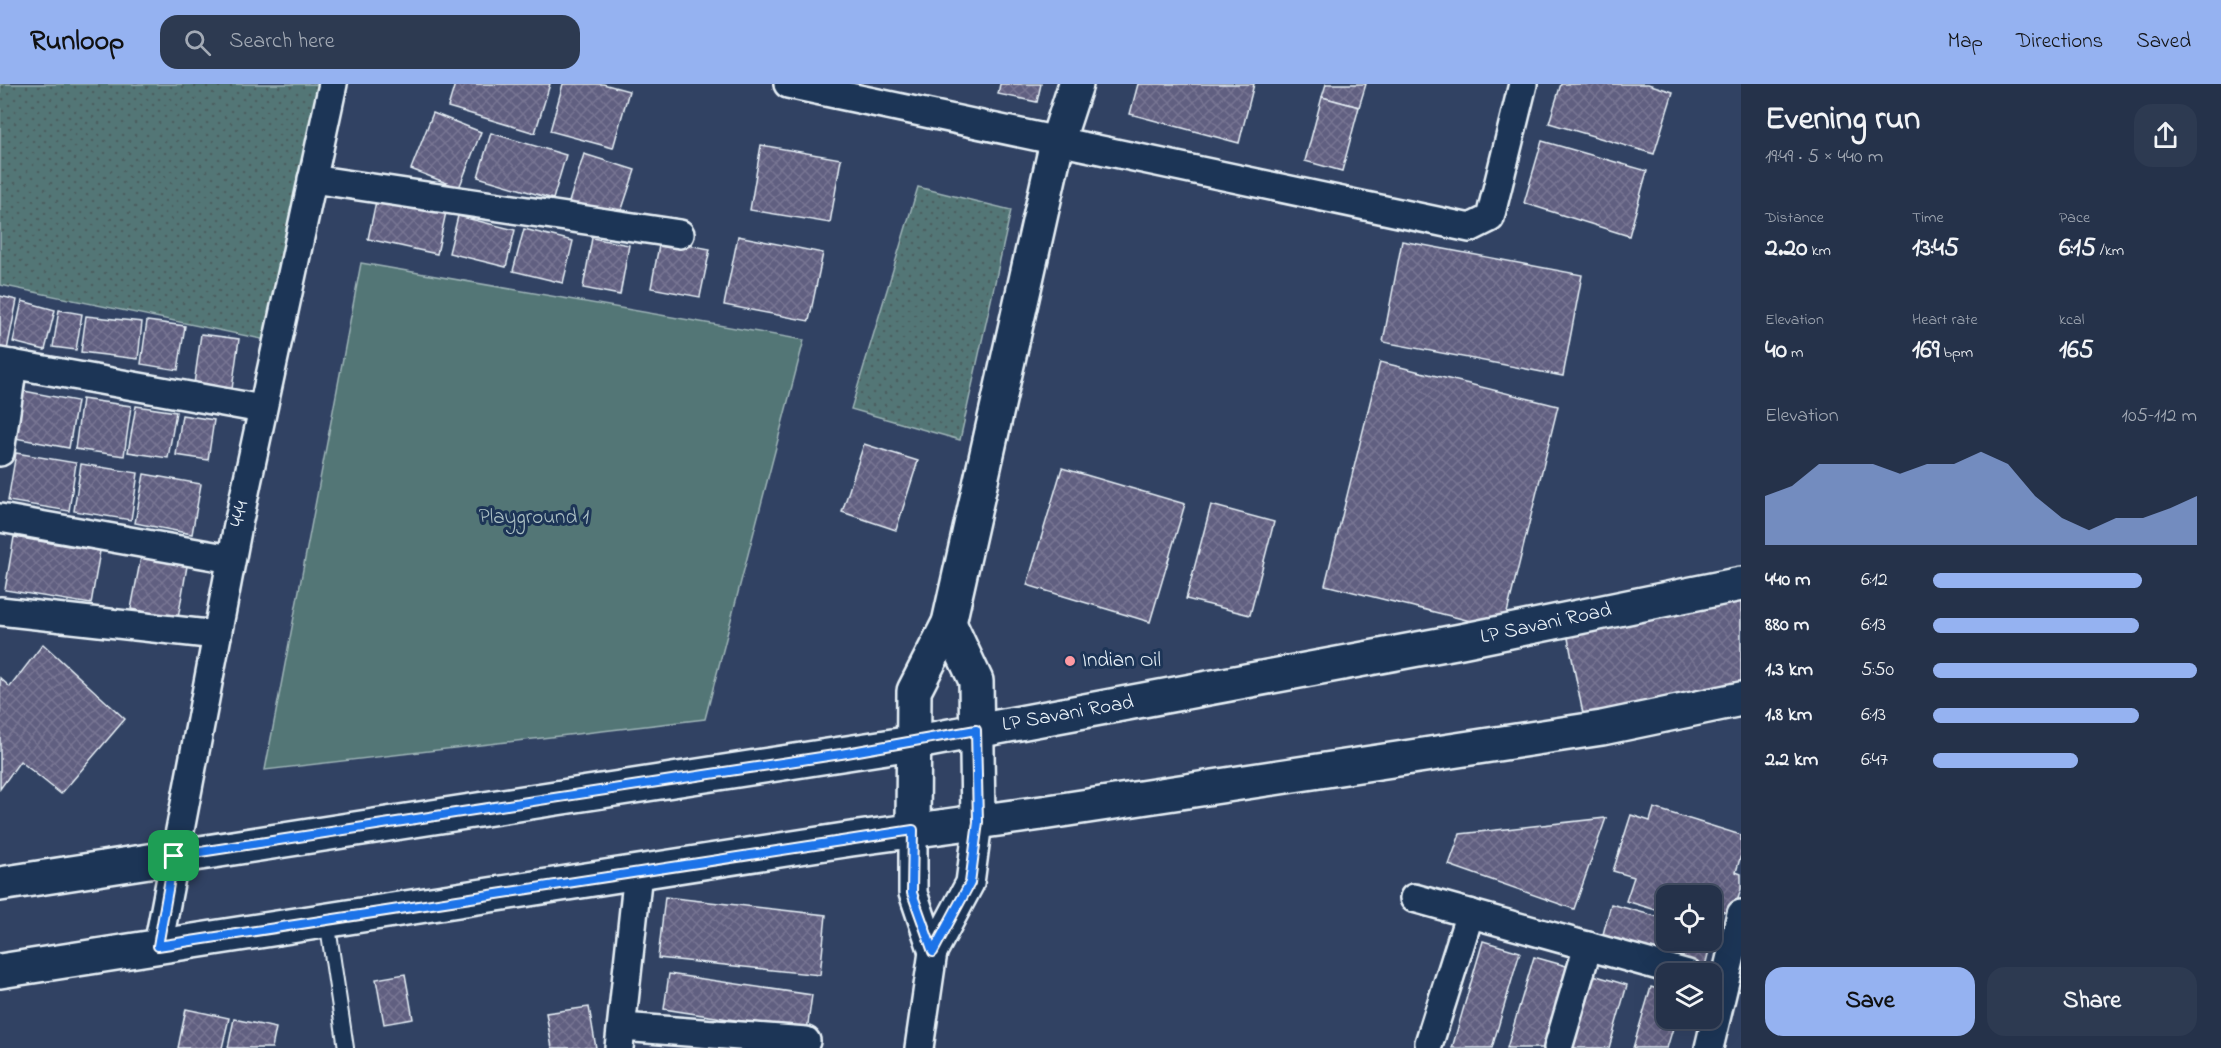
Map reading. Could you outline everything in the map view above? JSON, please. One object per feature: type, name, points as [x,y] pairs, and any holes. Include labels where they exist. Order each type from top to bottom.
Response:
[{"type":"main road","points":[[913,830],[914,691],[949,623],[1057,142],[1076,84]]},
{"type":"main road","name":"LP Savani Road","points":[[0,884],[912,743],[1461,641],[1741,584]]},
{"type":"main road","points":[[949,623],[976,681],[978,822]]},
{"type":"main road","points":[[0,971],[913,830],[1602,728],[1741,699]]},
{"type":"street","name":"444","points":[[158,946],[231,559],[333,84]]},
{"type":"street","points":[[788,84],[1470,228],[1490,218],[1523,84]]},
{"type":"street","points":[[312,179],[680,234]]},
{"type":"street","points":[[0,452],[6,363],[262,410]]},
{"type":"street","points":[[0,518],[231,559]]},
{"type":"street","points":[[0,611],[217,635]]},
{"type":"street","points":[[920,1048],[933,952],[970,883],[978,822]]},
{"type":"street","points":[[913,830],[912,893],[933,952]]},
{"type":"street","points":[[638,872],[621,1038],[806,1041]]},
{"type":"street","points":[[1414,898],[1656,965]]},
{"type":"street","points":[[1429,1043],[1470,913]]},
{"type":"street","points":[[1722,972],[1739,928]]},
{"type":"street","points":[[1558,1048],[1588,945]]},
{"type":"street","points":[[1709,1048],[1712,1029]]},
{"type":"lane","points":[[327,920],[346,1048]]},
{"type":"green space","points":[[0,84],[328,84],[276,342],[0,285]]},
{"type":"green space","points":[[918,187],[1011,210],[960,440],[851,409]]},
{"type":"green space","name":"Playground 1","points":[[361,263],[804,340],[705,719],[265,770]]},
{"type":"building","points":[[455,84],[550,84],[535,133],[448,107]]},
{"type":"building","points":[[563,84],[603,84],[629,91],[613,148],[550,131]]},
{"type":"building","points":[[1000,84],[1041,84],[1037,102],[998,94]]},
{"type":"building","points":[[1138,84],[1254,84],[1239,143],[1130,114]]},
{"type":"building","points":[[1326,84],[1366,84],[1359,107],[1322,97]]},
{"type":"building","points":[[1561,84],[1648,84],[1673,92],[1654,154],[1549,123]]},
{"type":"building","points":[[1322,97],[1359,107],[1342,171],[1305,161]]},
{"type":"building","points":[[433,113],[481,132],[459,188],[411,169]]},
{"type":"building","points":[[491,133],[566,155],[553,199],[478,177]]},
{"type":"building","points":[[1542,141],[1647,171],[1629,236],[1524,203]]},
{"type":"building","points":[[761,145],[841,159],[830,223],[750,210]]},
{"type":"building","points":[[584,154],[635,170],[619,218],[569,202]]},
{"type":"building","points":[[377,197],[446,212],[437,254],[368,239]]},
{"type":"building","points":[[458,216],[515,230],[506,267],[449,253]]},
{"type":"building","points":[[524,229],[573,241],[563,283],[513,271]]},
{"type":"building","points":[[738,236],[823,253],[809,321],[724,305]]},
{"type":"building","points":[[592,238],[629,245],[620,295],[583,288]]},
{"type":"building","points":[[660,240],[710,249],[700,297],[651,288]]},
{"type":"building","points":[[1402,241],[1582,275],[1563,376],[1383,342]]},
{"type":"building","points":[[0,296],[17,300],[7,350],[0,349]]},
{"type":"building","points":[[22,301],[55,310],[45,350],[13,342]]},
{"type":"building","points":[[59,310],[82,314],[76,350],[53,347]]},
{"type":"building","points":[[86,316],[142,322],[138,359],[81,352]]},
{"type":"building","points":[[147,321],[185,326],[178,370],[141,364]]},
{"type":"building","points":[[201,334],[239,339],[232,389],[194,384]]},
{"type":"building","points":[[1380,362],[1558,406],[1503,629],[1325,585]]},
{"type":"building","points":[[24,391],[77,401],[69,448],[15,438]]},
{"type":"building","points":[[82,399],[131,406],[124,456],[75,449]]},
{"type":"building","points":[[136,406],[176,412],[168,458],[128,452]]},
{"type":"building","points":[[182,415],[214,420],[208,460],[176,455]]},
{"type":"building","points":[[864,444],[918,461],[896,530],[842,512]]},
{"type":"building","points":[[16,453],[76,463],[69,511],[8,501]]},
{"type":"building","points":[[81,464],[138,473],[131,520],[74,511]]},
{"type":"building","points":[[1062,468],[1185,504],[1150,622],[1027,585]]},
{"type":"building","points":[[144,474],[201,484],[192,534],[135,523]]},
{"type":"building","points":[[1211,505],[1274,522],[1250,615],[1186,599]]},
{"type":"building","points":[[14,537],[100,551],[91,604],[5,590]]},
{"type":"building","points":[[141,557],[187,566],[178,618],[131,609]]},
{"type":"building","points":[[1741,576],[1741,702],[1587,734],[1563,613]]},
{"type":"building","points":[[43,644],[125,719],[61,794],[20,761],[0,789],[0,678],[10,687]]},
{"type":"building","points":[[1654,808],[1741,835],[1741,855],[1736,872],[1741,874],[1741,889],[1733,915],[1722,911],[1722,885],[1656,885],[1656,910],[1626,901],[1634,877],[1613,871],[1631,815],[1650,821]]},
{"type":"building","points":[[1606,818],[1574,909],[1449,865],[1460,834]]},
{"type":"building","points":[[665,897],[826,915],[820,975],[658,958]]},
{"type":"building","points":[[1611,904],[1656,916],[1656,951],[1709,951],[1706,963],[1678,963],[1601,942]]},
{"type":"building","points":[[1483,941],[1520,952],[1492,1048],[1452,1048]]},
{"type":"building","points":[[1534,957],[1570,967],[1547,1048],[1507,1048]]},
{"type":"building","points":[[405,974],[413,1019],[384,1024],[376,979]]},
{"type":"building","points":[[669,974],[812,995],[807,1031],[664,1009]]},
{"type":"building","points":[[1590,974],[1627,985],[1609,1048],[1569,1048]]},
{"type":"building","points":[[1651,987],[1656,989],[1656,1029],[1673,1029],[1667,1048],[1633,1048]]},
{"type":"building","points":[[589,1007],[596,1048],[552,1048],[546,1013]]},
{"type":"building","points":[[186,1009],[229,1018],[222,1048],[178,1048]]},
{"type":"building","points":[[234,1019],[276,1028],[272,1048],[228,1048]]},
{"type":"place","name":"Indian Oil","points":[[1070,661]]},
{"type":"route","points":[[976,730],[978,822],[970,883],[933,952],[912,893],[913,830],[158,946],[174,856],[912,743],[976,730]]}]
